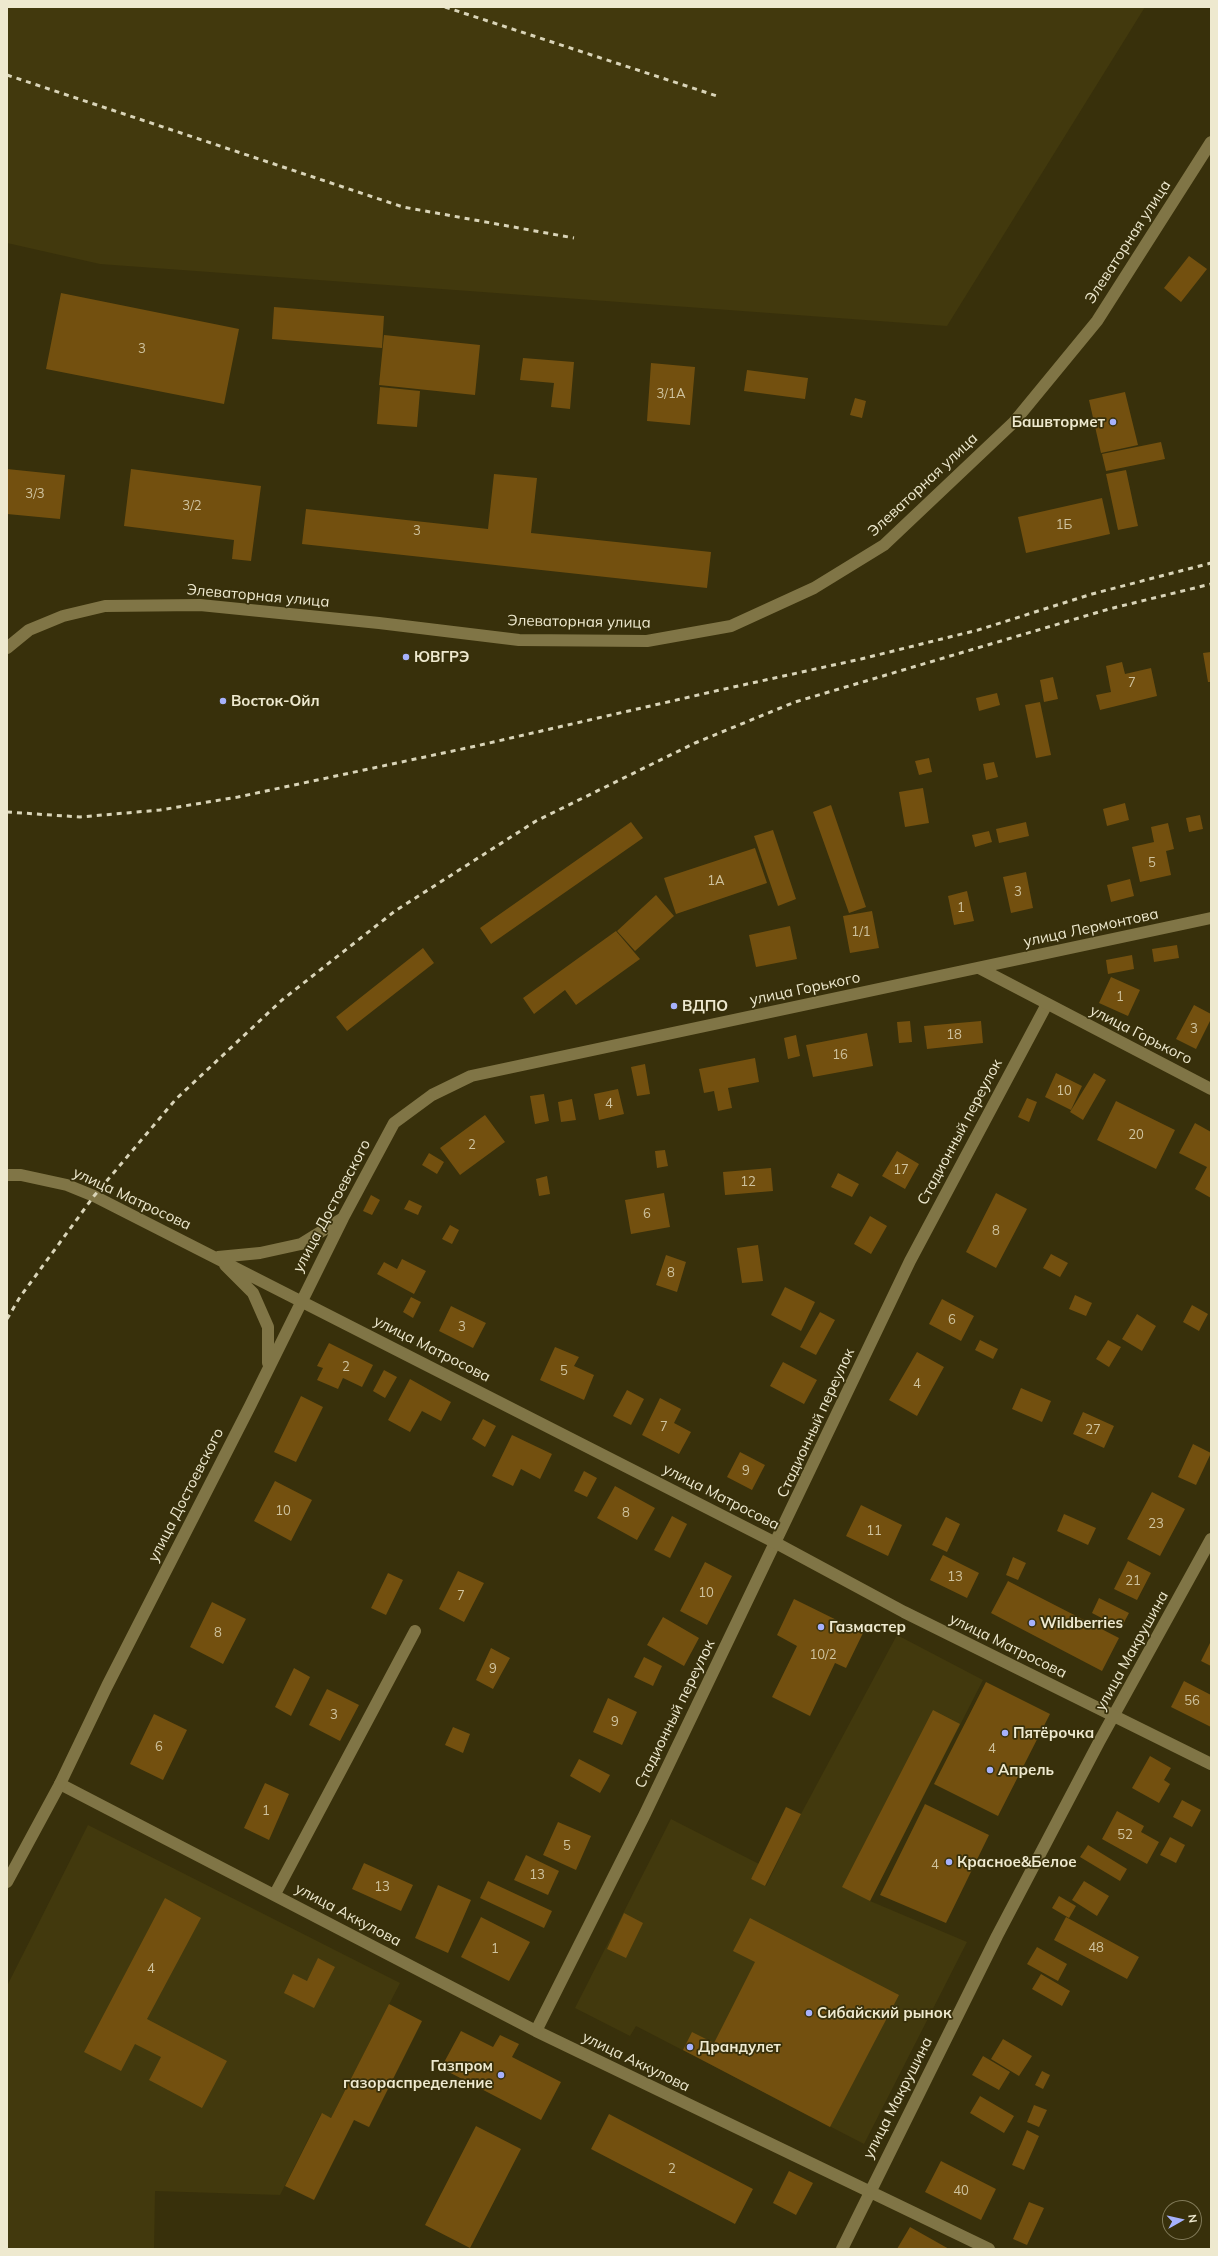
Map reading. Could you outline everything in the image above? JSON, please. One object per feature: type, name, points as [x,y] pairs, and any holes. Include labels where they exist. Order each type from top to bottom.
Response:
[{"type":"street","name":"Элеваторная улица","points":[[7,648],[36,627],[63,616],[105,606],[200,605],[379,623],[519,640],[647,641],[731,626],[814,588],[884,545],[1014,422],[1097,321],[1211,142]]},
{"type":"street","name":"улица Лермонтова","points":[[979,968],[1211,918]]},
{"type":"street","name":"улица Горького","points":[[394,1123],[432,1095],[471,1076],[979,968],[1211,1089]]},
{"type":"street","name":"Стадионный переулок","points":[[536,2031],[644,1816],[910,1261],[1047,1004]]},
{"type":"street","name":"улица Достоевского","points":[[7,1882],[60,1784],[107,1686],[250,1406],[268,1366],[343,1218],[394,1123]]},
{"type":"street","name":"улица Матросова","points":[[7,1175],[21,1175],[67,1185],[94,1196],[302,1300],[776,1543],[904,1612],[1211,1764]]},
{"type":"street","points":[[217,1257],[260,1253],[301,1244],[343,1218]]},
{"type":"street","name":"улица Матросова","points":[[217,1257],[253,1293],[268,1327],[268,1366]]},
{"type":"street","name":"улица Макрушина","points":[[842,2249],[869,2191],[997,1936],[1114,1716],[1211,1539]]},
{"type":"street","name":"улица Аккулова","points":[[274,1894],[415,1631]]},
{"type":"street","name":"улица Аккулова","points":[[60,1784],[536,2031],[989,2249]]},
{"type":"shaded area","points":[[7,7],[1145,7],[947,326],[100,264],[7,243]]},
{"type":"shaded area","points":[[897,1635],[983,1680],[870,1901],[967,1942],[864,2144],[636,2026],[630,2036],[575,2008],[671,1819],[759,1864],[751,1879],[766,1886],[801,1814]]},
{"type":"shaded area","points":[[88,1825],[400,1983],[331,2118],[321,2114],[280,2195],[155,2191],[154,2249],[7,2249],[7,1986]]},
{"type":"building","points":[[1189,256],[1207,269],[1181,302],[1164,288]]},
{"type":"building","points":[[61,293],[239,329],[224,404],[46,369]]},
{"type":"building","points":[[274,307],[384,316],[382,348],[272,339]]},
{"type":"building","points":[[384,335],[480,345],[475,395],[379,385]]},
{"type":"building","points":[[523,358],[574,362],[570,409],[551,407],[554,383],[520,380]]},
{"type":"building","points":[[651,363],[695,367],[690,425],[647,421]]},
{"type":"building","points":[[747,370],[808,378],[805,399],[744,391]]},
{"type":"building","points":[[380,387],[420,391],[417,427],[377,424]]},
{"type":"building","name":"Башвтормет","points":[[1125,392],[1138,445],[1101,453],[1089,400]]},
{"type":"building","points":[[855,398],[866,401],[862,418],[850,415]]},
{"type":"building","points":[[1161,442],[1165,459],[1106,471],[1102,454]]},
{"type":"building","points":[[7,469],[65,475],[60,519],[7,514]]},
{"type":"building","points":[[131,469],[261,486],[251,561],[232,559],[234,540],[124,526]]},
{"type":"building","points":[[1126,470],[1138,526],[1118,530],[1106,474]]},
{"type":"building","points":[[494,474],[537,478],[531,533],[711,552],[707,588],[302,544],[306,509],[488,529]]},
{"type":"building","points":[[1102,498],[1110,534],[1026,553],[1018,517]]},
{"type":"building","points":[[1211,652],[1211,682],[1208,682],[1203,653]]},
{"type":"building","points":[[1122,662],[1125,674],[1151,668],[1157,696],[1100,710],[1096,695],[1111,692],[1106,666]]},
{"type":"building","points":[[1053,677],[1058,699],[1044,702],[1040,680]]},
{"type":"building","points":[[997,693],[1000,705],[979,711],[976,698]]},
{"type":"building","points":[[1040,702],[1051,755],[1036,758],[1025,705]]},
{"type":"building","points":[[929,758],[932,772],[919,775],[915,761]]},
{"type":"building","points":[[994,762],[998,777],[986,780],[983,764]]},
{"type":"building","points":[[923,788],[929,823],[905,827],[899,792]]},
{"type":"building","points":[[1125,803],[1129,820],[1107,826],[1103,809]]},
{"type":"building","points":[[831,805],[866,907],[849,913],[813,812]]},
{"type":"building","points":[[1200,815],[1203,829],[1189,832],[1186,818]]},
{"type":"building","points":[[631,822],[643,838],[491,944],[480,928]]},
{"type":"building","points":[[1026,822],[1029,836],[999,843],[996,829]]},
{"type":"building","points":[[1168,823],[1174,849],[1166,851],[1171,875],[1140,882],[1132,847],[1154,842],[1151,827]]},
{"type":"building","points":[[773,830],[796,899],[778,906],[754,836]]},
{"type":"building","points":[[989,831],[992,842],[975,847],[972,835]]},
{"type":"building","points":[[755,848],[767,883],[676,914],[664,878]]},
{"type":"building","points":[[1026,872],[1033,908],[1011,913],[1003,877]]},
{"type":"building","points":[[1130,879],[1134,896],[1111,902],[1107,885]]},
{"type":"building","points":[[967,891],[974,921],[954,925],[948,896]]},
{"type":"building","points":[[656,895],[674,916],[635,951],[617,931]]},
{"type":"building","points":[[872,911],[879,948],[850,953],[843,916]]},
{"type":"building","points":[[790,926],[797,959],[756,967],[749,935]]},
{"type":"building","points":[[616,931],[640,959],[576,1005],[565,990],[534,1014],[523,998]]},
{"type":"building","points":[[1177,945],[1179,958],[1154,962],[1152,949]]},
{"type":"building","points":[[423,948],[434,963],[347,1031],[336,1017]]},
{"type":"building","points":[[1132,955],[1134,969],[1108,974],[1106,960]]},
{"type":"building","points":[[1111,977],[1140,990],[1128,1016],[1099,1003]]},
{"type":"building","points":[[1194,1005],[1211,1014],[1211,1019],[1196,1049],[1176,1039]]},
{"type":"building","points":[[910,1021],[912,1042],[899,1043],[897,1022]]},
{"type":"building","points":[[981,1021],[983,1043],[927,1049],[924,1026]]},
{"type":"building","points":[[867,1033],[873,1066],[813,1077],[806,1045]]},
{"type":"building","points":[[796,1035],[800,1056],[788,1059],[784,1038]]},
{"type":"building","points":[[755,1058],[759,1082],[728,1088],[732,1108],[718,1111],[714,1091],[704,1093],[699,1069]]},
{"type":"building","points":[[645,1064],[650,1094],[637,1096],[631,1067]]},
{"type":"building","points":[[1056,1073],[1082,1086],[1071,1110],[1045,1097]]},
{"type":"building","points":[[1094,1073],[1106,1080],[1083,1120],[1070,1112]]},
{"type":"building","points":[[618,1089],[624,1114],[599,1120],[594,1094]]},
{"type":"building","points":[[544,1094],[549,1121],[535,1124],[530,1096]]},
{"type":"building","points":[[1027,1098],[1037,1102],[1029,1122],[1018,1117]]},
{"type":"building","points":[[572,1099],[576,1120],[561,1122],[558,1102]]},
{"type":"building","points":[[1116,1101],[1175,1130],[1156,1169],[1097,1140]]},
{"type":"building","points":[[485,1115],[505,1142],[460,1175],[440,1148]]},
{"type":"building","points":[[1195,1123],[1211,1132],[1211,1198],[1195,1189],[1207,1167],[1179,1153]]},
{"type":"building","points":[[665,1150],[668,1166],[657,1168],[655,1151]]},
{"type":"building","points":[[897,1151],[919,1164],[905,1189],[882,1176]]},
{"type":"building","points":[[429,1153],[444,1162],[437,1174],[422,1165]]},
{"type":"building","points":[[771,1168],[773,1191],[725,1195],[723,1172]]},
{"type":"building","points":[[838,1173],[859,1184],[852,1197],[831,1187]]},
{"type":"building","points":[[547,1176],[550,1194],[539,1196],[536,1179]]},
{"type":"building","points":[[664,1193],[670,1227],[631,1234],[625,1200]]},
{"type":"building","points":[[996,1193],[1027,1209],[996,1268],[966,1252]]},
{"type":"building","points":[[371,1195],[380,1200],[372,1215],[363,1211]]},
{"type":"building","points":[[409,1200],[422,1206],[418,1215],[404,1209]]},
{"type":"building","points":[[870,1216],[887,1226],[871,1254],[854,1244]]},
{"type":"building","points":[[450,1225],[459,1230],[452,1244],[442,1239]]},
{"type":"building","points":[[758,1245],[763,1281],[742,1283],[737,1248]]},
{"type":"building","points":[[1051,1254],[1068,1263],[1060,1277],[1043,1268]]},
{"type":"building","points":[[666,1255],[686,1262],[677,1292],[656,1285]]},
{"type":"building","points":[[402,1259],[426,1271],[414,1294],[377,1274],[384,1262],[397,1269]]},
{"type":"building","points":[[785,1287],[815,1302],[801,1331],[771,1315]]},
{"type":"building","points":[[1075,1295],[1092,1303],[1086,1316],[1069,1309]]},
{"type":"building","points":[[411,1297],[421,1302],[413,1318],[403,1312]]},
{"type":"building","points":[[942,1299],[974,1316],[961,1341],[929,1324]]},
{"type":"building","points":[[1192,1305],[1208,1314],[1199,1331],[1183,1322]]},
{"type":"building","points":[[451,1306],[486,1323],[473,1348],[439,1331]]},
{"type":"building","points":[[820,1312],[835,1320],[816,1355],[800,1347]]},
{"type":"building","points":[[1137,1314],[1156,1326],[1142,1351],[1122,1339]]},
{"type":"building","points":[[980,1340],[998,1349],[993,1359],[975,1350]]},
{"type":"building","points":[[1108,1340],[1121,1347],[1109,1367],[1096,1359]]},
{"type":"building","points":[[329,1343],[373,1365],[362,1387],[343,1378],[338,1389],[317,1380],[323,1368],[317,1366]]},
{"type":"building","points":[[555,1347],[579,1357],[574,1366],[594,1375],[584,1400],[540,1380]]},
{"type":"building","points":[[917,1352],[944,1367],[917,1416],[889,1400]]},
{"type":"building","points":[[783,1362],[817,1380],[804,1404],[770,1386]]},
{"type":"building","points":[[384,1370],[397,1377],[385,1398],[373,1391]]},
{"type":"building","points":[[410,1379],[451,1402],[441,1421],[422,1411],[410,1432],[388,1420]]},
{"type":"building","points":[[1021,1388],[1051,1401],[1042,1422],[1012,1409]]},
{"type":"building","points":[[627,1390],[644,1399],[631,1425],[613,1416]]},
{"type":"building","points":[[301,1396],[323,1407],[296,1462],[274,1452]]},
{"type":"building","points":[[660,1398],[681,1409],[674,1423],[691,1432],[679,1454],[642,1435]]},
{"type":"building","points":[[1083,1412],[1114,1426],[1104,1448],[1073,1434]]},
{"type":"building","points":[[483,1419],[496,1426],[485,1447],[472,1439]]},
{"type":"building","points":[[512,1435],[552,1454],[540,1479],[521,1469],[513,1486],[492,1476]]},
{"type":"building","points":[[1193,1444],[1211,1453],[1196,1485],[1178,1477]]},
{"type":"building","points":[[740,1452],[765,1465],[752,1490],[727,1477]]},
{"type":"building","points":[[584,1471],[597,1478],[587,1497],[574,1491]]},
{"type":"building","points":[[275,1481],[312,1500],[291,1541],[254,1521]]},
{"type":"building","points":[[615,1486],[655,1508],[637,1540],[597,1518]]},
{"type":"building","points":[[1152,1492],[1185,1509],[1160,1556],[1127,1539]]},
{"type":"building","points":[[861,1505],[902,1525],[888,1556],[846,1536]]},
{"type":"building","points":[[1064,1514],[1096,1528],[1088,1545],[1057,1531]]},
{"type":"building","points":[[672,1516],[687,1524],[670,1558],[654,1550]]},
{"type":"building","points":[[946,1517],[960,1524],[947,1552],[932,1545]]},
{"type":"building","points":[[943,1555],[979,1573],[967,1598],[930,1580]]},
{"type":"building","points":[[1013,1557],[1026,1563],[1018,1580],[1006,1575]]},
{"type":"building","points":[[1128,1561],[1151,1573],[1137,1600],[1114,1589]]},
{"type":"building","points":[[705,1562],[732,1576],[707,1625],[680,1611]]},
{"type":"building","points":[[458,1571],[484,1583],[464,1622],[439,1609]]},
{"type":"building","points":[[388,1573],[403,1580],[386,1615],[371,1608]]},
{"type":"building","points":[[1008,1581],[1119,1638],[1102,1671],[991,1613]]},
{"type":"building","points":[[1099,1598],[1129,1613],[1121,1628],[1092,1613]]},
{"type":"building","points":[[794,1599],[863,1633],[846,1668],[835,1663],[810,1716],[772,1697],[797,1646],[777,1635]]},
{"type":"building","points":[[212,1602],[246,1619],[223,1664],[190,1647]]},
{"type":"building","points":[[663,1617],[699,1638],[684,1666],[647,1645]]},
{"type":"building","points":[[1211,1641],[1211,1666],[1201,1661]]},
{"type":"building","points":[[491,1648],[510,1658],[493,1689],[476,1680]]},
{"type":"building","points":[[644,1657],[662,1666],[653,1686],[634,1677]]},
{"type":"building","points":[[294,1668],[310,1677],[291,1716],[275,1707]]},
{"type":"building","points":[[1184,1681],[1211,1695],[1211,1727],[1171,1707]]},
{"type":"building","points":[[986,1682],[1050,1714],[998,1816],[934,1784]]},
{"type":"building","points":[[327,1689],[359,1705],[340,1741],[309,1725]]},
{"type":"building","points":[[608,1698],[637,1712],[622,1745],[593,1732]]},
{"type":"building","points":[[933,1710],[960,1724],[870,1901],[842,1887]]},
{"type":"building","points":[[154,1714],[187,1730],[163,1780],[130,1764]]},
{"type":"building","points":[[453,1727],[470,1734],[463,1753],[445,1745]]},
{"type":"building","points":[[1150,1756],[1171,1768],[1164,1780],[1170,1784],[1159,1803],[1132,1788]]},
{"type":"building","points":[[579,1759],[610,1775],[600,1793],[570,1776]]},
{"type":"building","points":[[265,1783],[289,1794],[269,1840],[244,1828]]},
{"type":"building","points":[[1182,1800],[1201,1810],[1192,1827],[1173,1817]]},
{"type":"building","points":[[925,1804],[989,1835],[946,1923],[880,1895]]},
{"type":"building","points":[[786,1807],[801,1814],[765,1886],[751,1879]]},
{"type":"building","points":[[1117,1811],[1144,1826],[1141,1832],[1159,1842],[1147,1864],[1102,1839]]},
{"type":"building","points":[[558,1822],[591,1836],[576,1870],[543,1855]]},
{"type":"building","points":[[1170,1837],[1185,1845],[1176,1863],[1160,1855]]},
{"type":"building","points":[[1088,1845],[1127,1869],[1120,1881],[1080,1857]]},
{"type":"building","points":[[526,1855],[559,1871],[548,1895],[514,1880]]},
{"type":"building","points":[[364,1863],[413,1885],[401,1911],[352,1889]]},
{"type":"building","points":[[488,1881],[552,1911],[544,1928],[480,1898]]},
{"type":"building","points":[[1084,1881],[1109,1896],[1097,1916],[1072,1900]]},
{"type":"building","points":[[438,1885],[471,1900],[448,1953],[415,1938]]},
{"type":"building","points":[[1059,1896],[1076,1906],[1069,1918],[1052,1908]]},
{"type":"building","points":[[165,1898],[201,1918],[147,2019],[227,2061],[202,2108],[149,2080],[161,2057],[135,2044],[121,2071],[84,2052]]},
{"type":"building","points":[[624,1913],[643,1923],[626,1958],[607,1949]]},
{"type":"building","points":[[481,1917],[530,1942],[509,1981],[461,1957]]},
{"type":"building","points":[[1066,1917],[1139,1957],[1127,1979],[1054,1940]]},
{"type":"building","name":"Сибайский рынок","points":[[750,1918],[899,1995],[830,2127],[683,2050],[692,2032],[714,2043],[755,1962],[733,1951]]},
{"type":"building","points":[[1037,1947],[1067,1964],[1058,1981],[1027,1964]]},
{"type":"building","points":[[318,1958],[335,1967],[314,2008],[284,1993],[293,1974],[307,1981]]},
{"type":"building","points":[[1041,1974],[1070,1991],[1062,2006],[1032,1989]]},
{"type":"building","points":[[389,2004],[422,2021],[369,2127],[354,2120],[314,2200],[285,2186],[322,2113],[331,2118]]},
{"type":"building","name":"Газпром газораспределение","points":[[461,2031],[493,2047],[500,2035],[519,2044],[512,2057],[561,2082],[541,2120],[441,2068]]},
{"type":"building","points":[[1003,2039],[1032,2056],[1019,2076],[991,2059]]},
{"type":"building","points":[[983,2056],[1010,2072],[999,2090],[972,2075]]},
{"type":"building","points":[[1042,2071],[1050,2075],[1043,2089],[1035,2085]]},
{"type":"building","points":[[980,2096],[1014,2116],[1004,2133],[970,2113]]},
{"type":"building","points":[[1034,2105],[1047,2110],[1039,2127],[1027,2122]]},
{"type":"building","points":[[609,2114],[753,2189],[735,2224],[591,2149]]},
{"type":"building","points":[[476,2126],[521,2149],[470,2248],[425,2225]]},
{"type":"building","points":[[1027,2130],[1039,2136],[1024,2170],[1012,2165]]},
{"type":"building","points":[[941,2161],[996,2189],[981,2220],[925,2192]]},
{"type":"building","points":[[789,2171],[813,2183],[796,2215],[773,2203]]},
{"type":"building","points":[[1029,2202],[1044,2208],[1027,2245],[1013,2239]]},
{"type":"building","points":[[910,2227],[949,2249],[897,2249]]},
{"type":"railway","points":[[445,7],[717,96]]},
{"type":"railway","points":[[7,75],[403,207],[574,238]]},
{"type":"railway","points":[[7,812],[80,817],[160,810],[238,797],[476,746],[861,659],[978,630],[1092,594],[1211,563]]},
{"type":"railway","points":[[7,1319],[20,1297],[94,1196],[176,1099],[282,1000],[395,911],[536,821],[695,743],[795,702],[1109,609],[1211,584]]},
{"type":"place","name":"Башвтормет","points":[[1113,422]]},
{"type":"place","name":"ЮВГРЭ","points":[[406,657]]},
{"type":"place","name":"Восток-Ойл","points":[[223,701]]},
{"type":"place","name":"ВДПО","points":[[674,1006]]},
{"type":"place","name":"Wildberries","points":[[1032,1623]]},
{"type":"place","name":"Газмастер","points":[[821,1627]]},
{"type":"place","name":"Пятёрочка","points":[[1005,1733]]},
{"type":"place","name":"Апрель","points":[[990,1770]]},
{"type":"place","name":"Красное&Белое","points":[[949,1862]]},
{"type":"place","name":"Сибайский рынок","points":[[809,2013]]},
{"type":"place","name":"Драндулет","points":[[690,2047]]},
{"type":"place","name":"Газпром газораспределение","points":[[501,2075]]}]
